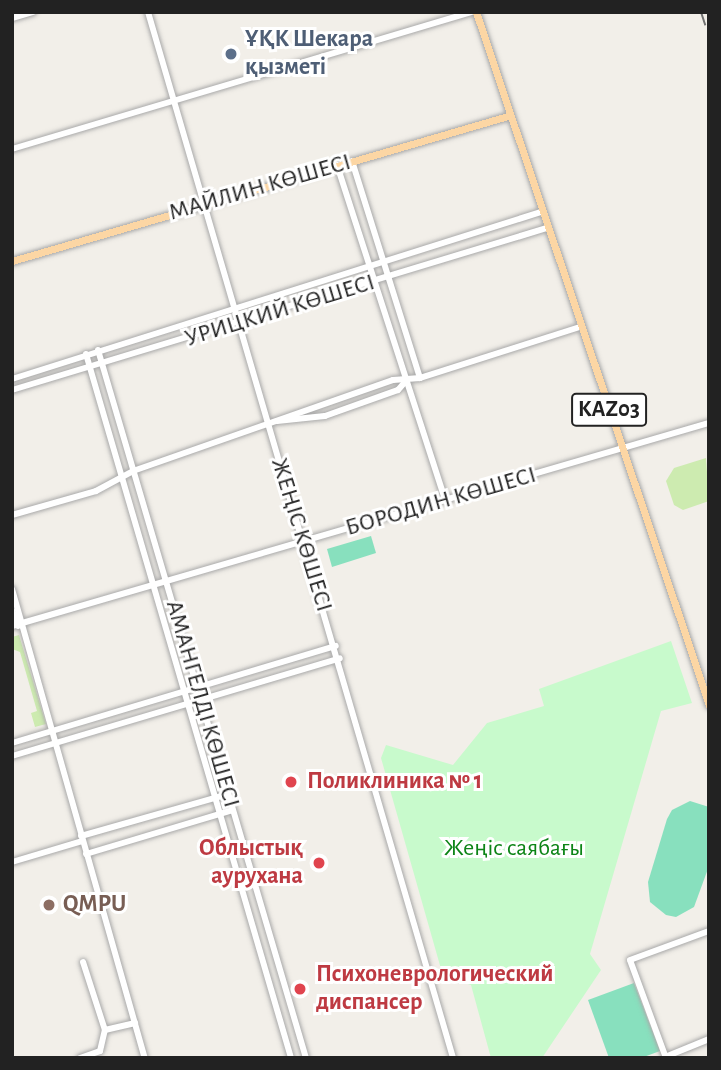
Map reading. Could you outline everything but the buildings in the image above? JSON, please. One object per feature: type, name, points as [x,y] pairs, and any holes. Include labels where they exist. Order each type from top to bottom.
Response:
[{"type":"main road","name":"KАZ03","points":[[474,12],[709,705]]},
{"type":"main road","name":"МАЙЛИН КӨШЕСІ","points":[[12,261],[508,116]]},
{"type":"street","points":[[12,18],[33,12]]},
{"type":"street","name":"ЖЕҢІС КӨШЕСІ","points":[[148,12],[267,425],[340,658],[453,1058]]},
{"type":"street","points":[[12,149],[474,12]]},
{"type":"street","points":[[352,161],[420,378]]},
{"type":"street","points":[[337,165],[445,500]]},
{"type":"street","name":"УРИЦКИЙ КӨШЕСІ","points":[[12,379],[541,212]]},
{"type":"street","name":"УРИЦКИЙ КӨШЕСІ","points":[[12,390],[388,279],[547,228]]},
{"type":"street","points":[[12,516],[96,491],[101,485],[133,471],[393,380],[405,382],[420,378],[580,327]]},
{"type":"street","name":"АМАНГЕЛДІ КӨШЕСІ","points":[[98,350],[306,1058]]},
{"type":"street","name":"АМАНГЕЛДІ КӨШЕСІ","points":[[86,354],[291,1058]]},
{"type":"street","points":[[277,421],[325,416],[398,390],[405,382]]},
{"type":"street","name":"БОРОДИН КӨШЕСІ","points":[[18,625],[709,423]]},
{"type":"street","points":[[12,589],[18,625]]},
{"type":"street","points":[[12,610],[24,637],[53,731],[81,839],[145,1058]]},
{"type":"street","points":[[12,743],[336,646]]},
{"type":"street","points":[[12,755],[340,658]]},
{"type":"street","points":[[106,714],[109,726]]},
{"type":"street","points":[[12,862],[228,794]]},
{"type":"street","points":[[86,854],[233,810]]},
{"type":"street","points":[[709,931],[630,960],[668,1057],[709,1039]]},
{"type":"street","points":[[80,1058],[100,1051],[105,1030],[83,962]]},
{"type":"street","points":[[105,1030],[135,1023]]},
{"type":"green space","points":[[706,458],[709,501],[683,510],[674,505],[666,481],[674,468]]},
{"type":"green space","points":[[371,536],[376,553],[332,567],[327,549]]},
{"type":"green space","points":[[19,635],[46,724],[35,727],[31,713],[37,711],[20,652],[12,649],[12,637]]},
{"type":"green space","name":"Жеңіс саябағы","points":[[671,641],[692,703],[661,711],[590,954],[601,970],[542,1058],[491,1058],[471,985],[443,976],[381,758],[386,745],[453,765],[487,723],[544,706],[539,689]]},
{"type":"green space","points":[[690,801],[709,807],[709,866],[694,907],[676,917],[666,915],[650,902],[648,882],[667,819],[672,810]]},
{"type":"green space","points":[[634,983],[660,1051],[641,1058],[609,1058],[588,1000]]},
{"type":"railway","points":[[701,12],[709,37]]},
{"type":"place","name":"ҰҚК Шекара қызметі","points":[[231,54]]},
{"type":"place","name":"Поликлиника № 1","points":[[291,782]]},
{"type":"place","name":"Облыстық аурухана","points":[[319,863]]},
{"type":"place","name":"QMPU","points":[[49,905]]},
{"type":"place","name":"Психоневрологический диспансер","points":[[300,989]]}]
